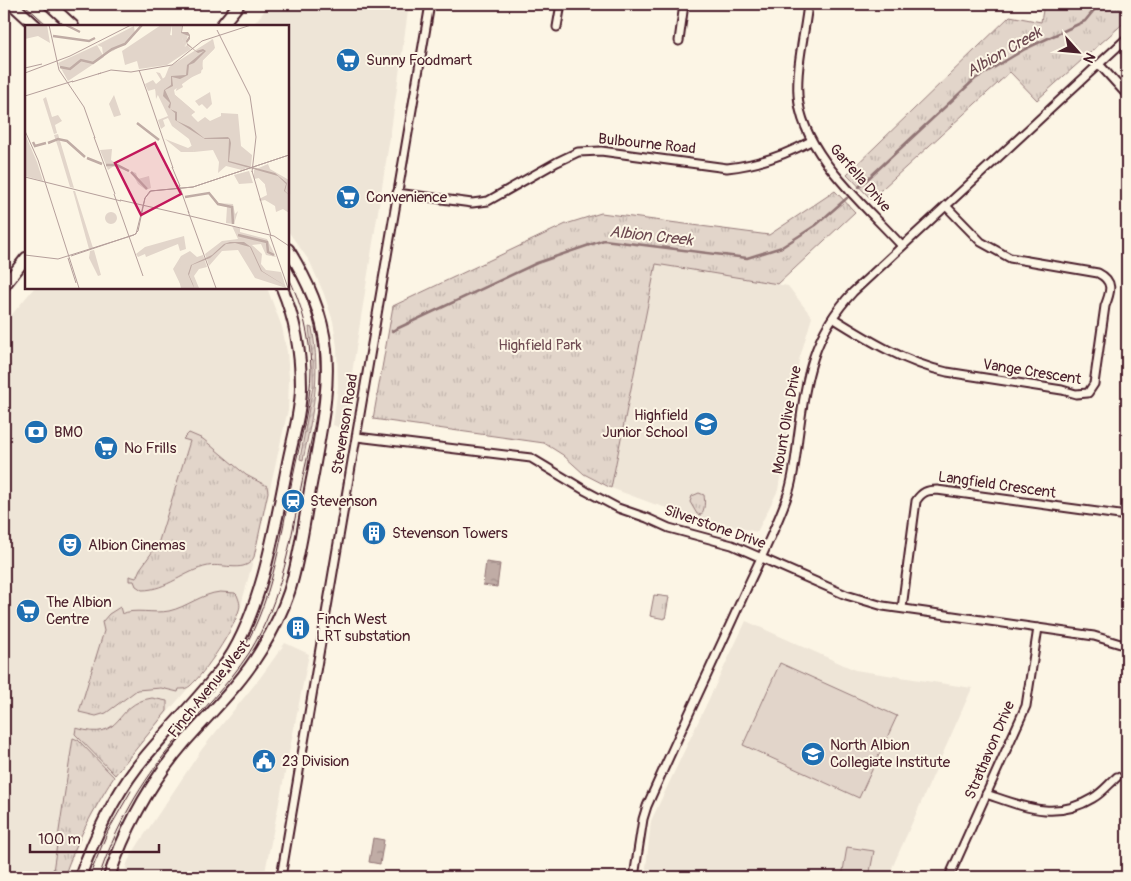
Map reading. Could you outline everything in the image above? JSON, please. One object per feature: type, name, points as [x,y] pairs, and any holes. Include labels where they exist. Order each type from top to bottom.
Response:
[{"type":"main road","points":[[12,4],[35,25]]},
{"type":"main road","points":[[49,4],[72,25]]},
{"type":"main road","points":[[221,25],[239,4]]},
{"type":"main road","name":"Finch Avenue West","points":[[109,877],[124,834],[147,793],[184,743],[247,671],[279,618],[289,592],[296,567],[322,424],[326,398],[327,371],[326,349],[316,306],[303,274],[289,251]]},
{"type":"main road","points":[[4,286],[25,259]]},
{"type":"main road","name":"Finch Avenue West","points":[[80,877],[92,844],[117,796],[136,768],[228,659],[253,607],[266,560],[300,399],[301,371],[297,334],[282,289]]},
{"type":"street","name":"Stevenson Road","points":[[281,877],[430,4]]},
{"type":"street","points":[[558,27],[561,4]]},
{"type":"street","points":[[679,42],[684,4]]},
{"type":"street","name":"Garfella Drive","points":[[808,4],[798,95],[803,120],[811,142],[830,168],[902,246]]},
{"type":"street","name":"Mount Olive Drive","points":[[634,877],[642,819],[647,806],[789,491],[808,371],[819,342],[833,318],[853,292],[1127,38]]},
{"type":"street","points":[[1099,64],[1122,88],[1127,96]]},
{"type":"street","name":"Bulbourne Road","points":[[397,193],[472,203],[488,201],[578,152],[601,151],[727,168],[748,166],[811,142]]},
{"type":"street","name":"Vange Crescent","points":[[833,318],[903,357],[931,369],[1062,390],[1076,394],[1088,393],[1094,384],[1105,306],[1110,288],[1104,276],[1098,273],[1010,258],[981,242],[946,206]]},
{"type":"street","name":"Silverstone Drive","points":[[357,437],[531,458],[586,492],[618,508],[669,528],[732,545],[761,556],[846,595],[883,606],[1094,636],[1127,646]]},
{"type":"street","name":"Langfield Crescent","points":[[902,608],[916,501],[921,493],[929,490],[938,490],[1127,516]]},
{"type":"street","name":"Strathavon Drive","points":[[949,877],[1026,706],[1038,628]]},
{"type":"street","points":[[986,794],[1035,810],[1066,810],[1094,798],[1117,778]]},
{"type":"shaded area","points":[[270,4],[409,4],[390,137],[343,429],[333,425],[338,387],[337,347],[333,321],[310,262],[289,232],[289,25],[253,25]]},
{"type":"shaded area","name":"Highfield Junior School","points":[[656,263],[788,286],[812,317],[799,360],[778,490],[757,532],[707,520],[654,504],[611,488]]},
{"type":"shaded area","points":[[33,289],[267,289],[282,327],[287,352],[289,378],[288,410],[240,609],[228,635],[216,653],[118,770],[86,826],[64,877],[4,877],[4,324]]},
{"type":"shaded area","name":"North Albion Collegiate Institute","points":[[746,621],[855,670],[972,688],[888,877],[645,877],[651,821]]},
{"type":"shaded area","points":[[285,643],[309,654],[264,877],[123,877],[128,861],[139,843],[202,749],[260,678]]},
{"type":"green space","points":[[1044,4],[1127,4],[1127,20],[1037,100],[1010,72],[871,199],[847,174],[1010,16],[1041,22]]},
{"type":"green space","name":"Highfield Park","points":[[835,191],[855,212],[778,284],[656,264],[611,488],[584,474],[563,455],[544,443],[373,419],[393,306],[566,224],[601,213],[769,235]]},
{"type":"green space","points":[[309,327],[312,328],[315,345],[316,378],[313,410],[303,460],[300,459],[313,386],[313,362]]},
{"type":"green space","points":[[189,433],[203,439],[246,475],[267,486],[268,492],[254,557],[246,565],[240,567],[214,565],[199,568],[168,584],[142,590],[136,586],[134,581],[129,581],[129,576],[136,578],[140,569],[158,544],[190,441],[183,439]]},
{"type":"green space","points":[[699,493],[704,495],[705,503],[701,515],[697,514],[690,502],[692,496]]},
{"type":"green space","points":[[220,592],[235,593],[240,602],[239,610],[218,650],[190,686],[179,689],[178,692],[161,688],[137,690],[106,713],[96,716],[79,712],[104,631],[102,622],[109,614],[120,607],[122,614],[132,611],[169,611],[207,595]]},
{"type":"green space","points":[[654,595],[669,597],[665,619],[650,616]]},
{"type":"green space","points":[[780,663],[897,716],[859,798],[743,745]]},
{"type":"green space","points":[[152,698],[167,701],[167,711],[115,775],[75,734],[76,728],[92,731],[111,727],[130,707]]},
{"type":"green space","points":[[73,738],[78,740],[114,777],[86,826],[64,877],[53,871]]},
{"type":"green space","points":[[847,847],[874,851],[869,877],[842,877]]},
{"type":"water","points":[[486,562],[500,564],[497,587],[483,585]]},
{"type":"water","points":[[373,838],[384,840],[380,864],[369,862]]},
{"type":"waterway","name":"Albion Creek","points":[[859,187],[975,79],[1025,49],[1085,21],[1099,4]]},
{"type":"waterway","name":"Albion Creek","points":[[392,331],[537,263],[604,240],[747,258],[782,247],[816,225],[847,198]]},
{"type":"tram line","points":[[24,4],[47,25]]},
{"type":"tram line","points":[[99,877],[105,859],[130,806],[162,758],[241,665],[261,632],[278,589],[290,545],[319,398],[320,382],[319,350],[315,326],[304,293],[289,263]]},
{"type":"tram line","points":[[244,648],[263,607],[270,586],[305,422],[311,382],[307,332],[301,309],[289,278]]},
{"type":"tram line","points":[[89,877],[108,831],[131,791]]},
{"type":"place","name":"Sunny Foodmart","points":[[348,60]]},
{"type":"place","name":"Convenience","points":[[348,197]]},
{"type":"place","name":"Highfield Junior School","points":[[706,424]]},
{"type":"place","name":"BMO","points":[[36,432]]},
{"type":"place","name":"No Frills","points":[[106,448]]},
{"type":"place","name":"Stevenson","points":[[293,501]]},
{"type":"place","name":"Stevenson Towers","points":[[374,533]]},
{"type":"place","name":"Albion Cinemas","points":[[70,545]]},
{"type":"place","name":"The Albion Centre","points":[[28,611]]},
{"type":"place","name":"Finch West LRT substation","points":[[298,628]]},
{"type":"place","name":"North Albion Collegiate Institute","points":[[813,754]]},
{"type":"place","name":"23 Division","points":[[264,761]]}]
